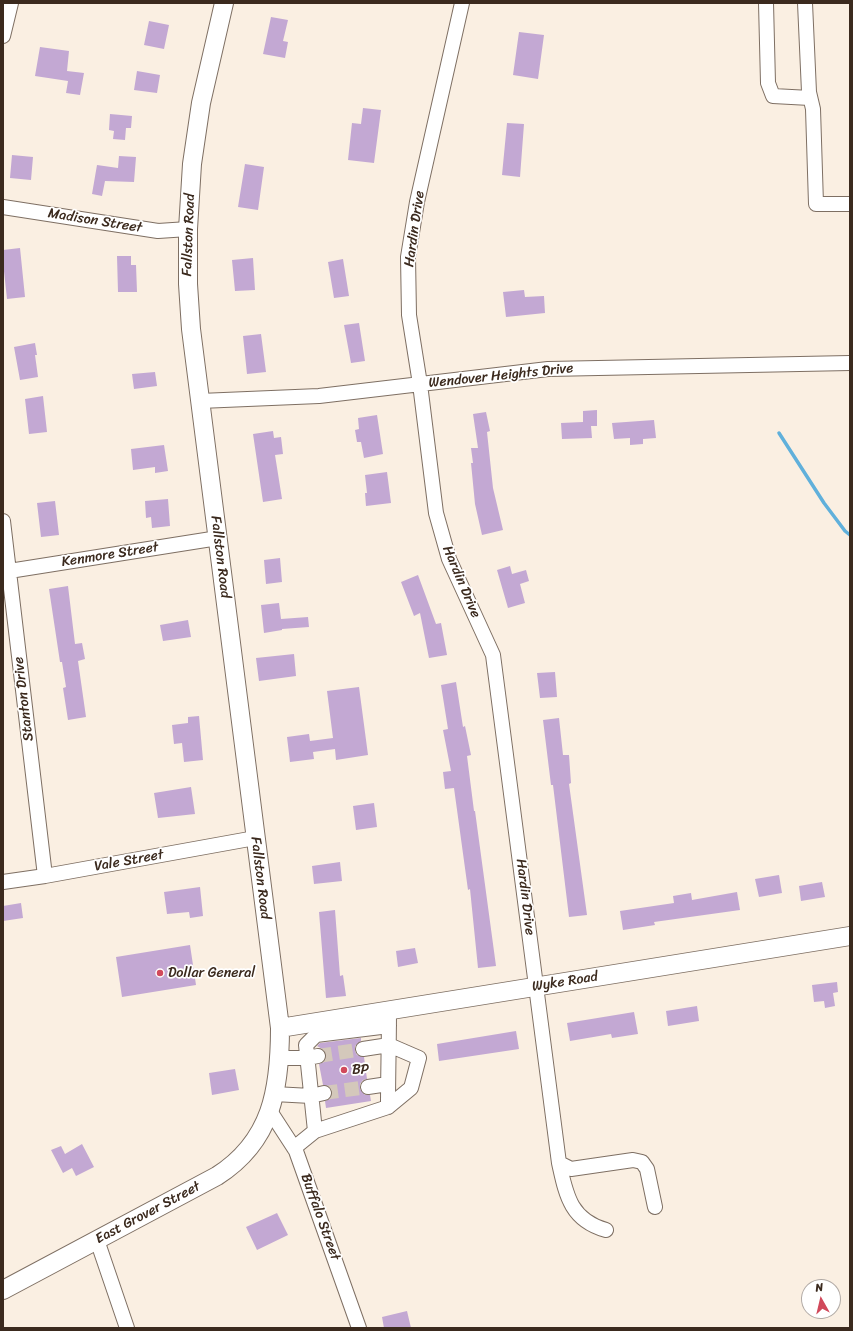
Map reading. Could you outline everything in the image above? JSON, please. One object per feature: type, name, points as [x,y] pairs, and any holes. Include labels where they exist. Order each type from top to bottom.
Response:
[{"type":"main road","name":"Fallston Road","points":[[224,3],[198,121],[192,164],[188,229],[188,284],[191,329],[280,1028],[280,1058],[270,1111]]},
{"type":"main road","name":"Wyke Road","points":[[280,1028],[337,1026],[389,1018],[536,986],[850,936]]},
{"type":"main road","name":"East Grover Street","points":[[3,1290],[230,1168],[251,1147],[270,1111]]},
{"type":"street","points":[[3,36],[11,3]]},
{"type":"street","name":"Hardin Drive","points":[[462,3],[417,202],[408,257],[409,314],[420,384],[436,513],[449,558],[493,655],[559,1163],[566,1194],[578,1214],[594,1227],[606,1230]]},
{"type":"street","points":[[766,3],[768,83],[773,96],[810,98]]},
{"type":"street","points":[[805,3],[809,92],[813,109],[816,204],[850,204]]},
{"type":"street","name":"Madison Street","points":[[3,207],[158,231],[188,229]]},
{"type":"street","name":"Wendover Heights Drive","points":[[200,401],[319,396],[548,369],[850,363]]},
{"type":"street","name":"Stanton Drive","points":[[3,521],[6,572],[45,876]]},
{"type":"street","name":"Kenmore Street","points":[[6,572],[218,538]]},
{"type":"street","name":"Vale Street","points":[[3,882],[45,876],[255,838]]},
{"type":"street","points":[[388,1107],[389,1018]]},
{"type":"street","points":[[315,1131],[318,1094],[312,1057],[306,1046],[316,1035],[337,1026]]},
{"type":"street","points":[[294,1148],[315,1131],[388,1107],[410,1088],[419,1058],[389,1045],[363,1049]]},
{"type":"street","points":[[280,1058],[312,1057]]},
{"type":"street","points":[[368,1087],[388,1084]]},
{"type":"street","points":[[274,1094],[318,1094]]},
{"type":"street","name":"Buffalo Street","points":[[270,1111],[294,1148],[359,1328]]},
{"type":"street","points":[[559,1163],[571,1169],[633,1160],[642,1162],[647,1169],[655,1207]]},
{"type":"street","points":[[97,1240],[127,1328]]},
{"type":"building","points":[[271,17],[288,20],[283,41],[288,42],[285,58],[263,54]]},
{"type":"building","points":[[149,21],[169,25],[164,49],[144,45]]},
{"type":"building","points":[[519,32],[544,35],[538,79],[513,75]]},
{"type":"building","points":[[40,47],[69,51],[67,71],[84,73],[80,95],[66,93],[68,81],[35,76]]},
{"type":"building","points":[[137,71],[160,75],[157,93],[134,90]]},
{"type":"building","points":[[363,108],[381,110],[374,163],[348,160],[352,123],[361,124]]},
{"type":"building","points":[[110,114],[132,116],[131,128],[126,128],[125,140],[113,139],[114,131],[109,130]]},
{"type":"building","points":[[507,123],[524,124],[520,177],[502,175]]},
{"type":"building","points":[[12,155],[33,157],[31,180],[10,178]]},
{"type":"building","points":[[119,156],[136,157],[134,182],[105,181],[102,196],[92,194],[97,165],[118,168]]},
{"type":"building","points":[[245,164],[264,167],[258,210],[238,207]]},
{"type":"building","points":[[20,248],[25,297],[7,299],[3,250]]},
{"type":"building","points":[[117,256],[131,256],[131,265],[136,265],[137,292],[118,292]]},
{"type":"building","points":[[253,258],[255,290],[235,291],[232,260]]},
{"type":"building","points":[[343,259],[349,296],[334,298],[328,262]]},
{"type":"building","points":[[524,290],[525,297],[544,296],[545,313],[506,317],[503,292]]},
{"type":"building","points":[[359,323],[365,361],[351,363],[344,325]]},
{"type":"building","points":[[261,334],[266,372],[247,374],[243,336]]},
{"type":"building","points":[[35,343],[38,377],[20,380],[14,347]]},
{"type":"building","points":[[155,372],[157,386],[134,389],[132,374]]},
{"type":"building","points":[[43,396],[47,432],[29,434],[25,399]]},
{"type":"building","points":[[597,410],[597,426],[591,426],[592,438],[562,439],[561,423],[583,422],[583,411]]},
{"type":"building","points":[[486,412],[490,431],[487,432],[493,488],[503,530],[482,535],[475,504],[471,448],[478,448],[473,414]]},
{"type":"building","points":[[377,415],[383,454],[364,458],[361,442],[357,442],[355,430],[359,429],[358,418]]},
{"type":"building","points":[[654,420],[656,438],[643,439],[643,444],[630,445],[630,438],[614,439],[612,423]]},
{"type":"building","points":[[273,431],[274,438],[281,437],[283,454],[275,455],[282,499],[263,502],[253,434]]},
{"type":"building","points":[[164,445],[168,471],[155,473],[155,467],[133,470],[131,449]]},
{"type":"building","points":[[387,472],[391,503],[366,506],[365,493],[367,493],[365,475]]},
{"type":"building","points":[[168,499],[170,526],[152,528],[151,517],[146,518],[145,501]]},
{"type":"building","points":[[55,501],[59,535],[41,537],[37,503]]},
{"type":"building","points":[[280,558],[282,582],[266,584],[264,560]]},
{"type":"building","points":[[510,566],[512,574],[526,570],[529,581],[520,584],[525,603],[508,608],[497,570]]},
{"type":"building","points":[[418,575],[436,624],[441,623],[447,655],[429,658],[420,613],[414,616],[401,582]]},
{"type":"building","points":[[68,586],[75,644],[82,643],[85,659],[78,661],[86,717],[68,720],[63,688],[66,687],[62,662],[60,662],[49,589]]},
{"type":"building","points":[[279,603],[281,619],[308,617],[309,627],[282,629],[264,633],[261,605]]},
{"type":"building","points":[[188,620],[191,637],[163,641],[160,625]]},
{"type":"building","points":[[294,654],[296,676],[259,681],[256,658]]},
{"type":"building","points":[[555,672],[557,697],[540,698],[537,673]]},
{"type":"building","points":[[456,682],[463,727],[465,726],[471,755],[467,756],[496,966],[478,968],[470,889],[468,890],[454,788],[445,789],[443,772],[451,771],[443,730],[448,729],[441,685]]},
{"type":"building","points":[[359,687],[368,755],[336,760],[335,749],[313,752],[314,759],[290,762],[287,737],[309,734],[310,741],[333,738],[327,691]]},
{"type":"building","points":[[199,716],[203,760],[184,762],[182,743],[174,744],[172,725],[188,723],[188,717]]},
{"type":"building","points":[[559,718],[563,755],[569,755],[571,783],[569,784],[587,915],[569,917],[553,785],[551,785],[543,720]]},
{"type":"building","points":[[191,787],[195,814],[158,818],[154,793]]},
{"type":"building","points":[[374,803],[377,827],[356,830],[353,806]]},
{"type":"building","points":[[340,862],[342,881],[314,884],[312,866]]},
{"type":"building","points":[[779,875],[782,893],[759,897],[755,879]]},
{"type":"building","points":[[822,882],[825,897],[801,901],[799,886]]},
{"type":"building","points":[[200,887],[203,916],[190,918],[189,912],[167,914],[164,892]]},
{"type":"building","points":[[737,892],[740,910],[654,922],[655,925],[623,930],[620,911],[674,903],[673,896],[691,893],[692,900]]},
{"type":"building","points":[[21,903],[23,918],[3,921],[3,906]]},
{"type":"building","points":[[335,910],[340,976],[343,975],[346,996],[326,998],[319,912]]},
{"type":"building","points":[[190,945],[196,985],[122,997],[116,957]]},
{"type":"building","points":[[415,948],[418,963],[398,967],[396,951]]},
{"type":"building","points":[[837,982],[838,992],[833,993],[835,1006],[825,1008],[824,1001],[814,1002],[812,985]]},
{"type":"building","points":[[697,1006],[699,1021],[668,1026],[666,1011]]},
{"type":"building","points":[[634,1012],[638,1034],[612,1038],[611,1034],[570,1041],[567,1023]]},
{"type":"building","points":[[516,1031],[519,1049],[439,1061],[437,1044]]},
{"type":"building","points":[[361,1038],[361,1041],[355,1046],[355,1051],[357,1055],[364,1057],[367,1079],[363,1080],[360,1084],[360,1089],[365,1095],[370,1095],[371,1101],[326,1108],[325,1101],[330,1099],[332,1091],[330,1087],[323,1085],[319,1064],[324,1062],[326,1055],[324,1050],[317,1046],[320,1043]]},
{"type":"building","points":[[235,1069],[239,1090],[212,1095],[209,1073]]},
{"type":"building","points":[[82,1144],[94,1167],[76,1176],[72,1168],[63,1173],[51,1150],[61,1146],[65,1154]]},
{"type":"building","points":[[277,1213],[288,1235],[257,1250],[246,1227]]},
{"type":"building","points":[[407,1311],[411,1328],[384,1328],[382,1317]]},
{"type":"waterway","points":[[779,433],[824,503],[845,531],[850,535]]},
{"type":"tunnel","points":[[318,1056],[363,1049]]},
{"type":"tunnel","points":[[324,1093],[368,1087]]},
{"type":"place","name":"Dollar General","points":[[160,973]]},
{"type":"place","name":"BP","points":[[344,1070]]}]
